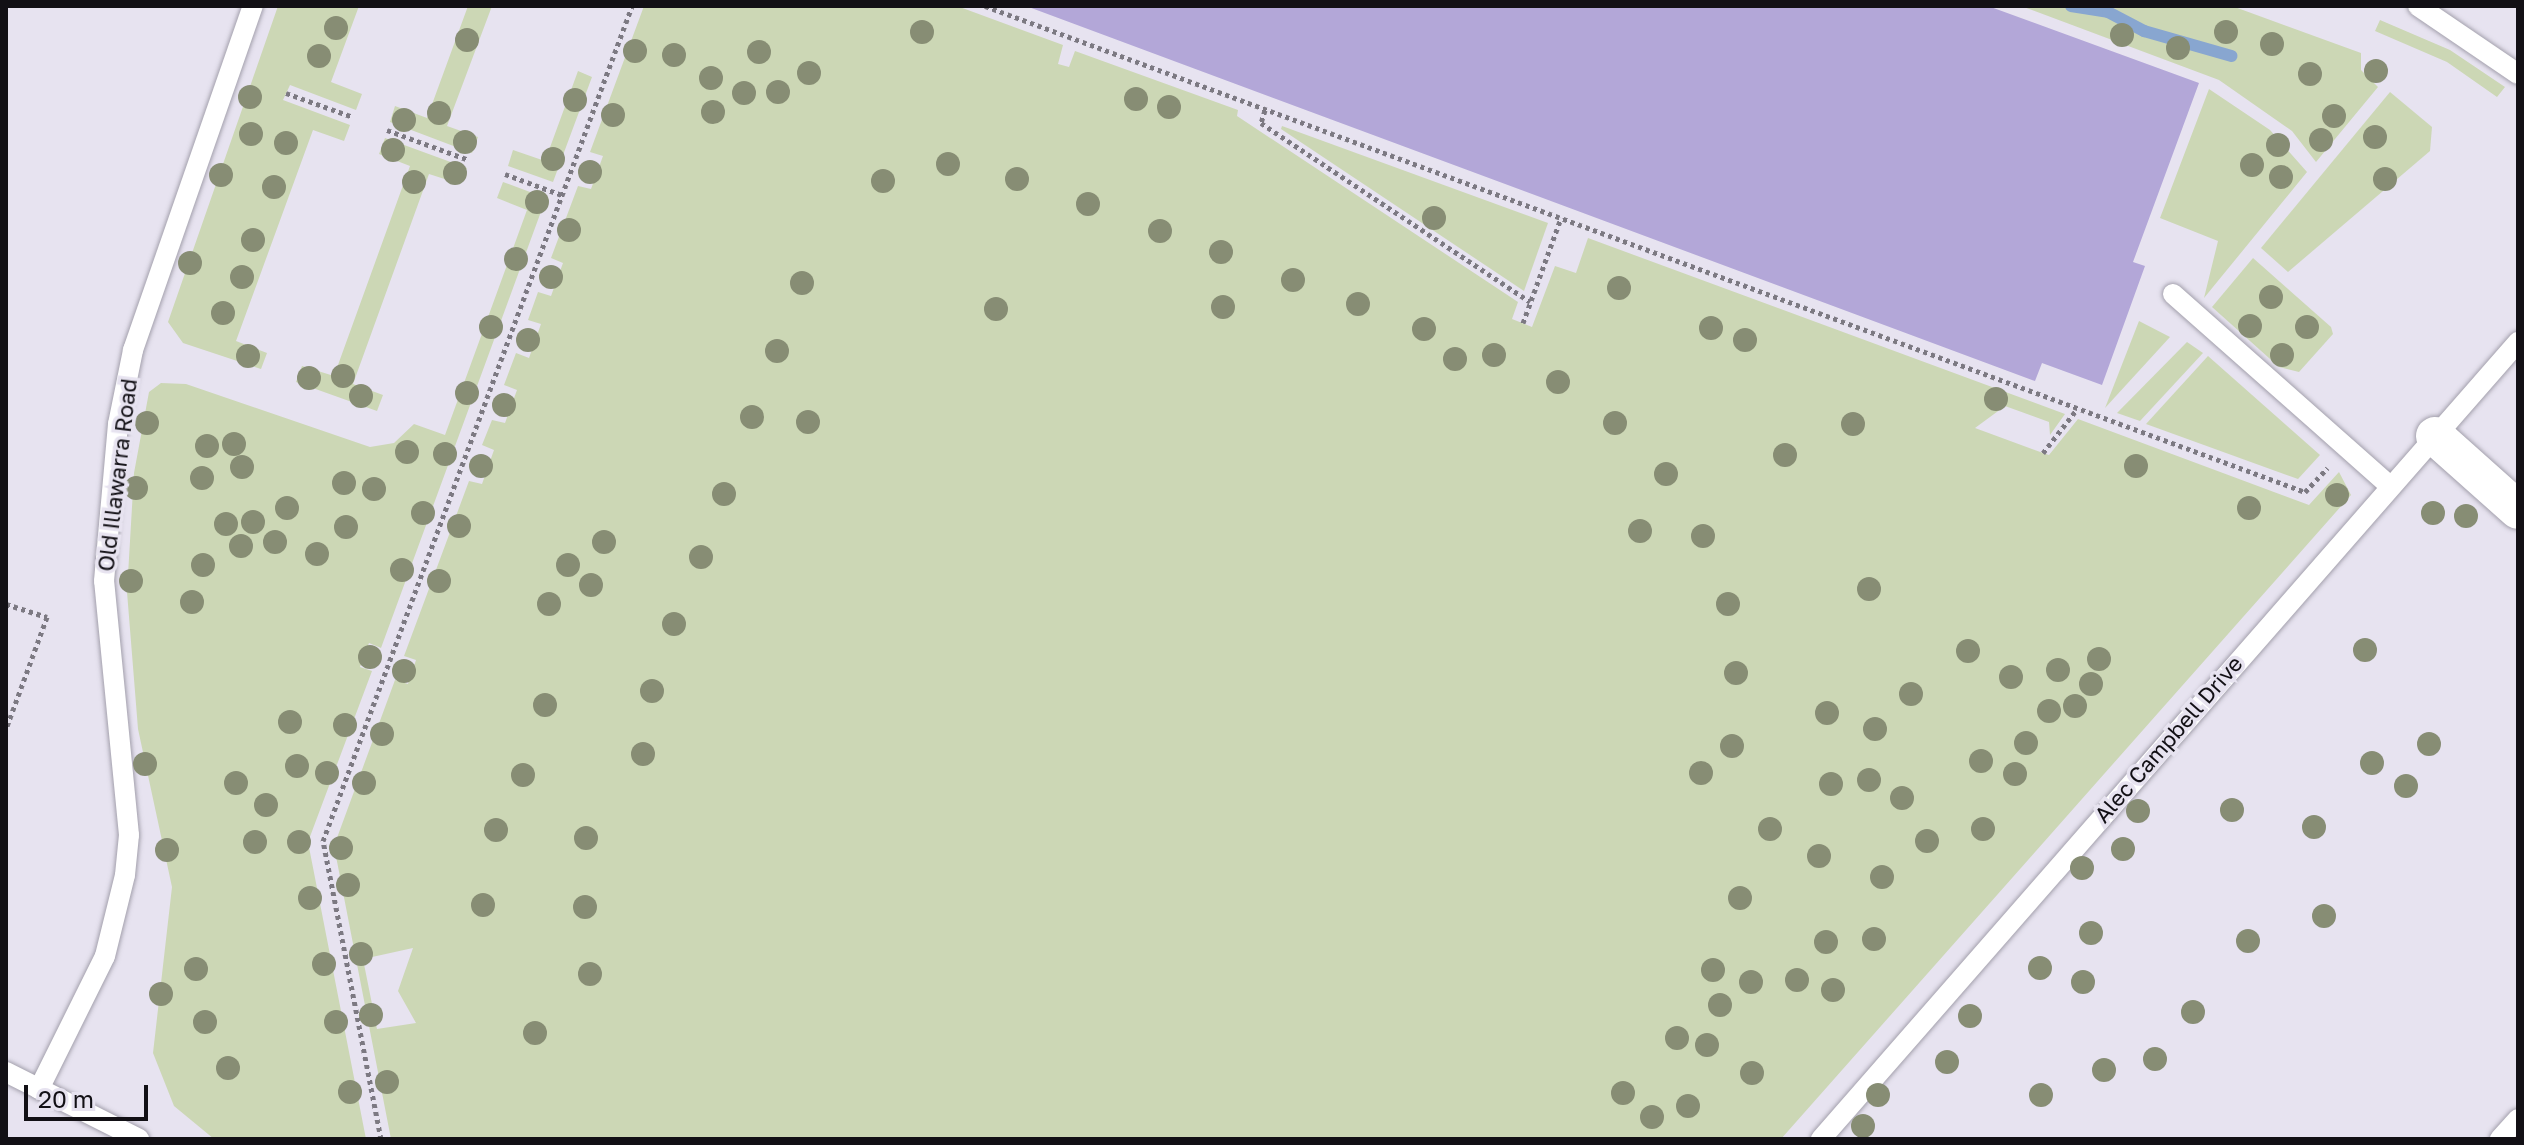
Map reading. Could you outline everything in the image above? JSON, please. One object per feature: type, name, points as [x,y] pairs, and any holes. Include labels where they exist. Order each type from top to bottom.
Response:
[{"type":"street","points":[[2435,436],[2518,510]]},
{"type":"lane","name":"Old Illawarra Road","points":[[39,1089],[105,956],[125,875],[129,835],[104,581],[118,424],[133,350],[253,6]]},
{"type":"lane","points":[[2418,6],[2518,74]]},
{"type":"lane","points":[[2173,294],[2390,486]]},
{"type":"lane","name":"Alec Campbell Drive","points":[[1821,1139],[2518,342]]},
{"type":"lane","points":[[6,1072],[139,1139]]},
{"type":"lane","points":[[2500,1139],[2518,1119]]},
{"type":"path","points":[[381,1139],[323,841],[632,6]]},
{"type":"path","points":[[985,6],[2305,492],[2346,447]]},
{"type":"path","points":[[286,93],[353,117]]},
{"type":"path","points":[[1265,110],[1261,123],[1530,302]]},
{"type":"path","points":[[387,130],[469,160]]},
{"type":"path","points":[[505,174],[562,195]]},
{"type":"path","points":[[1523,323],[1561,218]]},
{"type":"path","points":[[2043,453],[2077,409]]},
{"type":"path","points":[[6,604],[47,617],[6,729]]},
{"type":"green space","points":[[278,6],[359,6],[331,82],[362,94],[356,110],[290,85],[283,100],[350,125],[344,141],[313,130],[236,341],[267,353],[261,369],[183,343],[168,322]]},
{"type":"green space","points":[[468,6],[492,6],[447,126],[478,137],[472,153],[390,122],[395,106],[427,118]]},
{"type":"green space","points":[[644,6],[957,6],[1063,45],[1058,64],[1069,67],[1075,51],[1238,110],[1237,116],[1518,302],[1512,319],[1532,327],[1555,266],[1576,273],[1588,238],[2065,414],[2050,435],[2049,422],[2005,406],[1975,428],[2043,453],[2049,455],[2078,419],[2309,505],[2339,472],[2351,495],[1781,1139],[391,1139],[334,846],[395,680],[408,684],[416,660],[404,656],[469,481],[482,484],[494,450],[482,445],[492,420],[505,423],[517,390],[504,385],[516,353],[529,358],[541,324],[528,320],[538,292],[551,296],[563,263],[551,258],[578,186],[591,189],[603,156],[590,152]],"holes":[[[413,948],[398,991],[416,1023],[377,1029],[363,959]]]},
{"type":"green space","points":[[2021,6],[2232,6],[2361,53],[2361,70],[2378,87],[2316,162],[2292,131],[2219,80]]},
{"type":"green space","points":[[2380,20],[2450,50],[2505,87],[2497,97],[2447,62],[2375,31]]},
{"type":"green space","points":[[578,71],[592,77],[553,182],[508,166],[513,150],[545,161]]},
{"type":"green space","points":[[2209,89],[2270,130],[2307,172],[2204,298],[2218,241],[2160,218]]},
{"type":"green space","points":[[2390,92],[2432,127],[2430,151],[2288,272],[2261,248]]},
{"type":"green space","points":[[1282,126],[1548,223],[1524,291],[1281,129]]},
{"type":"green space","points":[[385,138],[467,168],[460,184],[429,174],[353,384],[383,395],[377,411],[296,382],[302,366],[334,376],[410,166],[379,154]]},
{"type":"green space","points":[[503,182],[546,198],[381,648],[369,643],[360,667],[372,671],[308,842],[366,1139],[214,1139],[174,1106],[153,1053],[172,887],[138,729],[127,592],[134,473],[149,392],[161,383],[186,384],[370,447],[394,443],[414,424],[445,435],[527,210],[497,198]]},
{"type":"green space","points":[[2253,258],[2331,327],[2333,334],[2299,372],[2279,367],[2212,307]]},
{"type":"green space","points":[[2139,321],[2170,337],[2105,408]]},
{"type":"green space","points":[[2187,342],[2203,353],[2140,421],[2117,413]]},
{"type":"green space","points":[[2208,356],[2320,455],[2298,479],[2146,424]]},
{"type":"building","points":[[1026,6],[1988,6],[2199,83],[2133,262],[2145,266],[2102,385],[2042,363],[2035,381]]},
{"type":"waterway","points":[[2071,6],[2108,12],[2144,31],[2232,56]]}]
